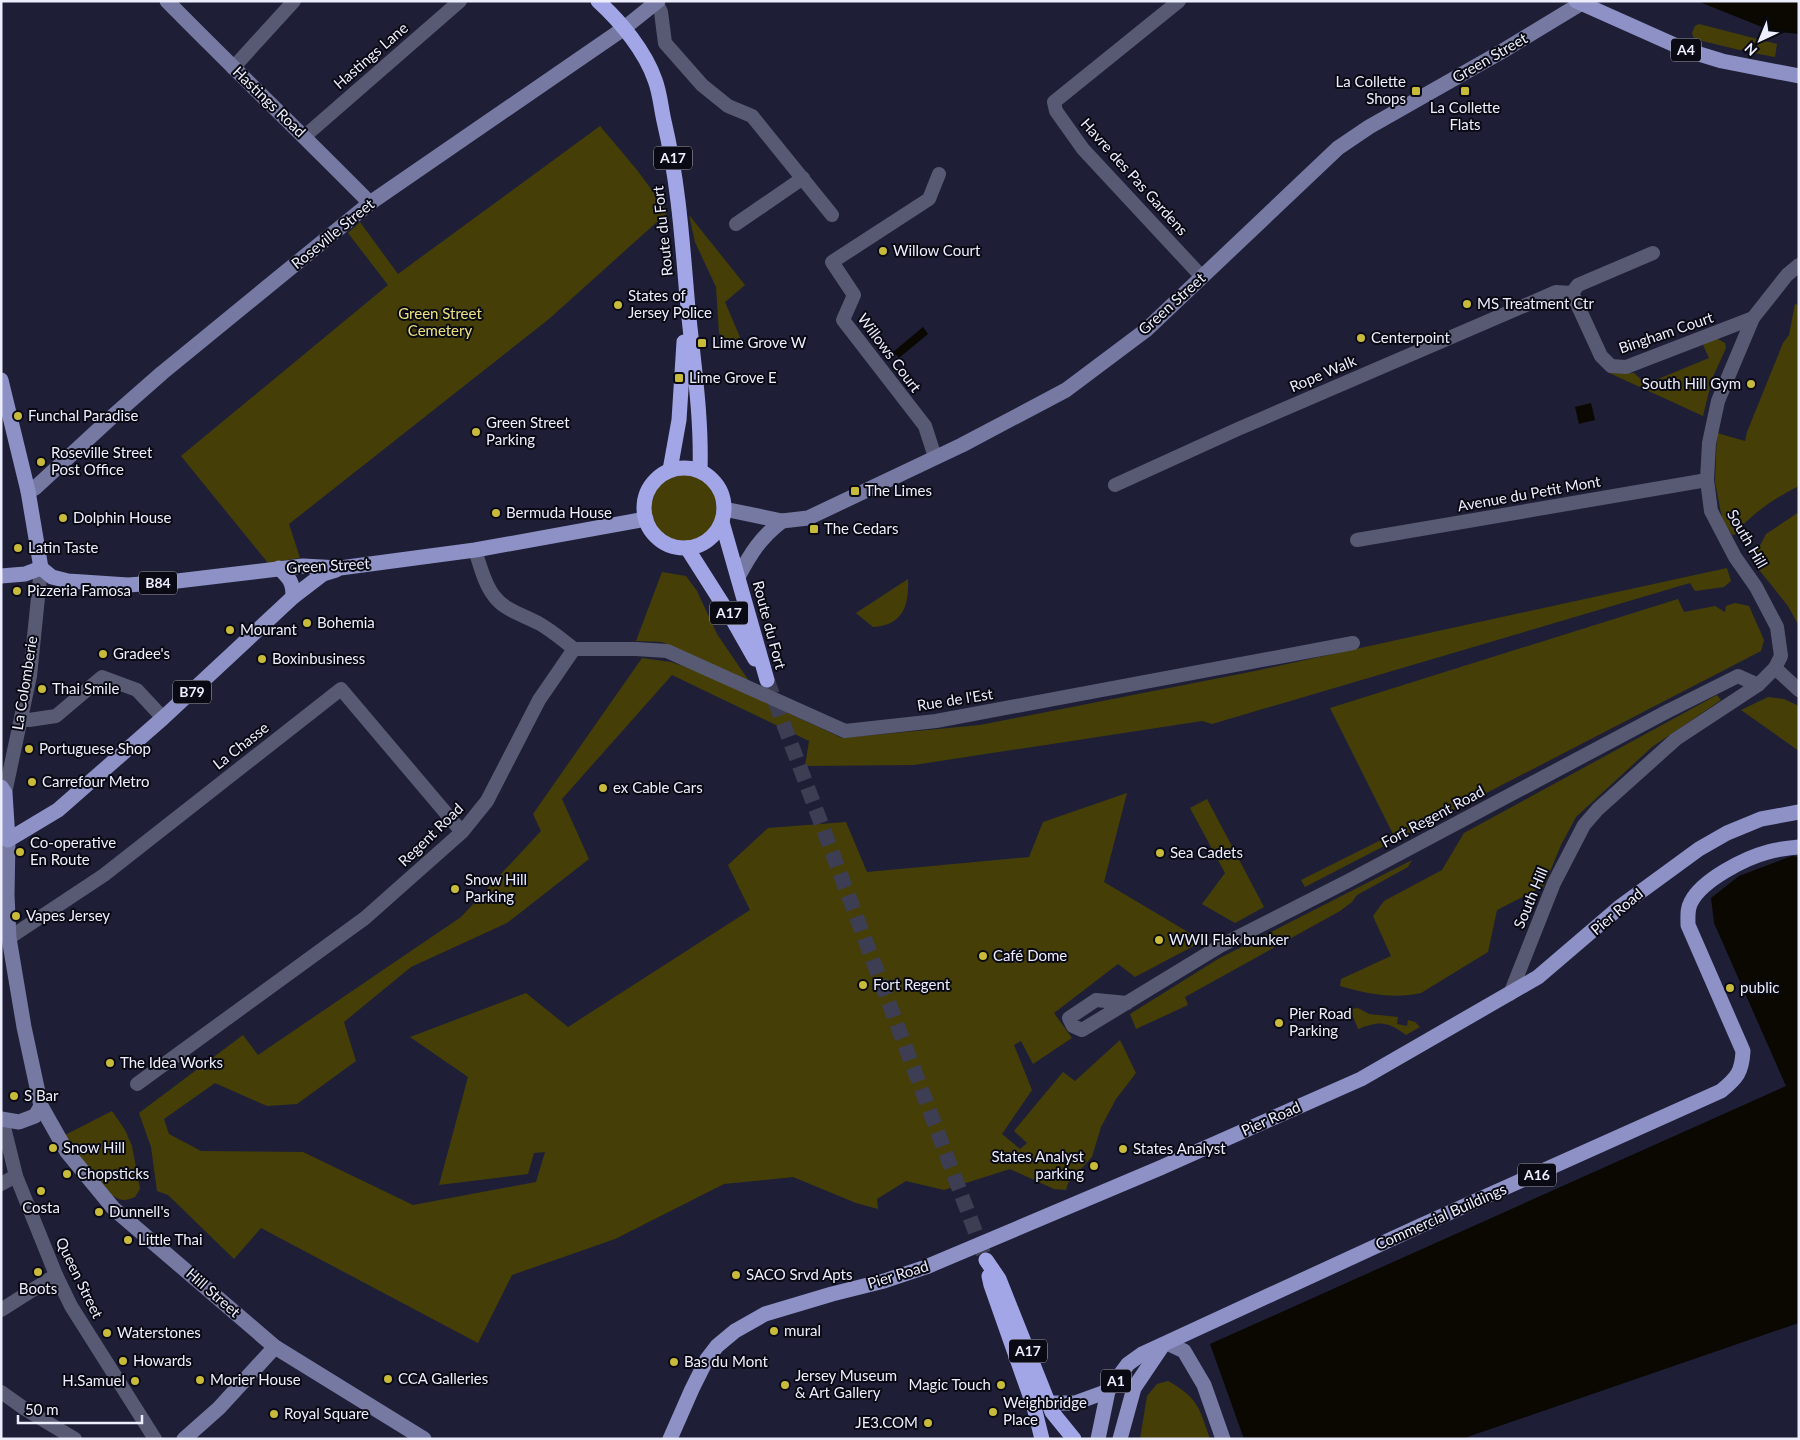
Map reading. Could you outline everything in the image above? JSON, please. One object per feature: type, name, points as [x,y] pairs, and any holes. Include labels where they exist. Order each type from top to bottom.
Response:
[{"type":"highway","name":"Route du Fort","points":[[598,1],[642,53],[655,80],[672,156],[680,212],[701,434],[700,470]]},
{"type":"highway","name":"Route du Fort","points":[[670,470],[679,420],[687,298]]},
{"type":"highway","points":[[700,470],[684,467],[670,470],[658,476],[650,487],[645,500],[646,520],[653,532],[664,542],[687,548],[706,541],[715,533],[723,516]]},
{"type":"highway","name":"A17","points":[[700,470],[717,485],[723,496],[723,516]]},
{"type":"highway","name":"Route du Fort","points":[[687,548],[734,622],[767,680],[723,516]]},
{"type":"highway","name":"A17","points":[[1042,1439],[1034,1407],[991,1285],[986,1260],[1000,1279],[1052,1412],[1074,1439]]},
{"type":"main road","name":"Hastings Road","points":[[167,1],[233,68],[305,136],[370,203]]},
{"type":"main road","name":"Roseville Street","points":[[28,491],[35,488],[162,373],[370,203],[623,29],[658,2]]},
{"type":"main road","name":"Green Street","points":[[723,516],[782,522],[808,518],[892,476],[936,457],[1066,390],[1146,330],[1338,148],[1369,127],[1501,52],[1578,3]]},
{"type":"main road","name":"A4","points":[[1578,3],[1686,50],[1722,61],[1799,76]]},
{"type":"main road","name":"La Colomberie","points":[[1,380],[28,491],[41,568]]},
{"type":"main road","name":"Green Street","points":[[41,568],[52,577],[68,581],[128,584],[169,582],[303,566],[340,568],[475,550],[646,520]]},
{"type":"main road","points":[[738,577],[765,534],[782,522]]},
{"type":"main road","points":[[1,576],[24,574],[41,568]]},
{"type":"main road","points":[[279,568],[288,577],[293,586],[293,598]]},
{"type":"main road","name":"B79","points":[[8,840],[58,810],[163,718],[293,598],[323,574],[340,568]]},
{"type":"main road","name":"La Colomberie","points":[[3,790],[8,840],[7,895],[9,938],[24,1027],[41,1106]]},
{"type":"main road","name":"Pier Road","points":[[670,1439],[707,1359],[717,1346],[735,1331],[765,1314],[926,1268],[1160,1168],[1361,1079],[1510,994],[1550,968],[1621,906],[1699,849],[1727,833],[1761,819],[1799,812]]},
{"type":"main road","name":"Commercial Buildings","points":[[1098,1439],[1108,1391],[1128,1364],[1142,1354],[1422,1225],[1721,1091],[1734,1081],[1742,1067],[1743,1051],[1688,925],[1690,903],[1698,892],[1711,881],[1747,860],[1783,848],[1799,847]]},
{"type":"main road","points":[[2,1119],[19,1122],[35,1116],[41,1106]]},
{"type":"main road","name":"Hill Street","points":[[41,1106],[67,1152],[114,1209],[275,1347],[424,1439]]},
{"type":"main road","points":[[1165,1344],[1184,1351],[1204,1385],[1223,1439]]},
{"type":"main road","name":"Commercial Buildings","points":[[1120,1439],[1134,1388],[1165,1344]]},
{"type":"main road","points":[[184,1439],[219,1408],[275,1347]]},
{"type":"main road","points":[[1048,1403],[1075,1403],[1108,1391]]},
{"type":"street","points":[[233,68],[294,1]]},
{"type":"street","name":"Hastings Lane","points":[[305,136],[460,1]]},
{"type":"street","name":"Havre des Pas Gardens","points":[[1179,1],[1054,102],[1056,111],[1083,148],[1202,277]]},
{"type":"street","points":[[658,2],[665,43],[702,85],[728,106],[752,116],[832,215]]},
{"type":"street","name":"Willows Court","points":[[936,457],[925,426],[843,320],[854,295],[832,262],[929,199],[939,174]]},
{"type":"street","points":[[736,224],[803,178]]},
{"type":"street","name":"Rope Walk","points":[[1115,485],[1238,428],[1556,292],[1572,293],[1578,285],[1653,253]]},
{"type":"street","name":"South Hill","points":[[1510,994],[1554,883],[1584,825],[1598,809],[1676,739],[1758,685],[1775,668],[1781,656],[1777,627],[1712,511],[1707,480],[1709,442],[1718,401],[1753,318],[1799,264]]},
{"type":"street","name":"Bingham Court","points":[[1572,293],[1601,356],[1611,366],[1626,367],[1753,318]]},
{"type":"street","name":"Avenue du Petit Mont","points":[[1357,540],[1707,480]]},
{"type":"street","points":[[475,550],[485,579],[494,597],[514,613],[539,623],[574,649]]},
{"type":"street","name":"La Colomberie","points":[[3,790],[30,676],[41,568]]},
{"type":"street","name":"Rue de l'Est","points":[[574,649],[667,651],[845,731],[936,721],[1353,643]]},
{"type":"street","name":"Regent Road","points":[[137,1084],[365,918],[462,832],[487,801],[539,700],[574,649]]},
{"type":"street","points":[[1775,668],[1799,690]]},
{"type":"street","name":"Fort Regent Road","points":[[1127,1003],[1220,946],[1348,881],[1668,711],[1738,676],[1758,685]]},
{"type":"street","points":[[21,720],[56,716],[102,677],[137,690],[163,718]]},
{"type":"street","name":"La Chasse","points":[[9,938],[104,875],[341,689],[462,832]]},
{"type":"street","name":"Queen Street","points":[[2,1119],[16,1176],[56,1275],[71,1306],[155,1439]]},
{"type":"street","points":[[1,1184],[16,1176]]},
{"type":"street","points":[[1,1310],[56,1275]]},
{"type":"street","points":[[1,1392],[75,1439]]},
{"type":"green space","points":[[1699,24],[1777,44],[1775,57],[1694,39],[1692,33],[1695,26]]},
{"type":"green space","name":"Green Street Cemetery","points":[[600,126],[637,170],[668,212],[549,319],[289,524],[300,558],[268,563],[181,456],[388,285],[348,233],[360,222],[398,274]]},
{"type":"green space","points":[[689,215],[745,285],[725,302],[742,342],[728,343],[719,333],[716,287],[695,242]]},
{"type":"green space","points":[[1795,304],[1799,305],[1799,486],[1782,495],[1752,516],[1739,529],[1741,533],[1732,535],[1722,518],[1715,482],[1717,433],[1745,441],[1783,343],[1789,335]]},
{"type":"green space","points":[[1716,338],[1725,343],[1726,348],[1712,379],[1703,416],[1607,372],[1634,373],[1646,384],[1709,358],[1703,345]]},
{"type":"green space","points":[[684,467],[699,470],[712,479],[721,492],[724,507],[721,522],[712,535],[699,544],[684,547],[669,544],[656,535],[647,522],[644,507],[647,492],[656,479],[669,470]]},
{"type":"green space","points":[[1799,512],[1799,626],[1788,606],[1752,561],[1766,534]]},
{"type":"green space","points":[[1727,568],[1731,581],[1724,587],[1695,591],[1690,583],[1212,724],[1202,721],[914,765],[805,766],[809,741],[672,675],[562,799],[589,859],[507,923],[411,967],[344,1022],[356,1061],[297,1104],[267,1106],[215,1083],[164,1119],[169,1134],[201,1151],[303,1152],[413,1205],[536,1182],[545,1152],[534,1153],[528,1174],[439,1185],[468,1077],[410,1037],[526,993],[568,1027],[750,910],[728,865],[768,828],[846,822],[867,872],[1029,857],[1043,822],[1127,793],[1104,882],[1203,941],[1135,977],[1118,964],[1054,1013],[1072,1038],[1033,1064],[1021,1041],[1014,1045],[1032,1090],[1002,1134],[1020,1149],[1027,1143],[1014,1131],[1063,1072],[1075,1081],[1120,1040],[1136,1073],[1116,1099],[1101,1127],[1092,1157],[1068,1183],[1066,1190],[1054,1189],[1010,1169],[944,1190],[906,1181],[877,1199],[878,1209],[856,1203],[793,1177],[724,1184],[615,1239],[512,1275],[478,1343],[261,1228],[234,1259],[168,1195],[157,1191],[151,1147],[139,1113],[243,1035],[258,1055],[461,917],[541,831],[533,814],[642,658],[671,662],[697,671],[842,738],[980,725],[1250,672]]},
{"type":"green space","points":[[662,572],[686,576],[697,591],[717,634],[749,681],[662,642],[636,641]]},
{"type":"green space","points":[[908,579],[905,606],[898,618],[883,625],[873,627],[856,613]]},
{"type":"green space","points":[[1678,599],[1684,612],[1715,606],[1725,612],[1726,606],[1735,603],[1749,606],[1764,640],[1761,651],[1305,887],[1301,880],[1393,834],[1330,708]]},
{"type":"green space","points":[[1717,695],[1721,700],[1652,747],[1576,817],[1561,845],[1544,886],[1497,910],[1488,952],[1421,993],[1401,996],[1380,995],[1340,986],[1341,979],[1391,956],[1373,916],[1384,901],[1442,870],[1464,833]]},
{"type":"green space","points":[[1768,697],[1784,699],[1799,706],[1799,751],[1741,710]]},
{"type":"green space","points":[[1207,799],[1264,907],[1235,923],[1202,904],[1225,873],[1190,808]]},
{"type":"green space","points":[[1412,860],[1408,867],[1357,895],[1352,902],[1340,911],[1185,997],[1188,1005],[1136,1029],[1130,1014],[1218,959]]},
{"type":"green space","points":[[1358,1008],[1369,1014],[1398,1017],[1397,1024],[1407,1026],[1408,1020],[1415,1022],[1420,1027],[1406,1035],[1394,1027],[1383,1024],[1358,1029],[1350,1009]]},
{"type":"green space","points":[[112,1111],[125,1130],[132,1146],[140,1189],[135,1197],[125,1200],[117,1198],[108,1192],[91,1173],[65,1135]]},
{"type":"green space","points":[[1168,1381],[1192,1398],[1200,1411],[1210,1439],[1140,1439],[1147,1396],[1157,1384]]},
{"type":"shaded area","points":[[1697,1],[1799,1],[1799,34],[1772,31]]},
{"type":"shaded area","points":[[923,327],[928,334],[899,358],[893,352]]},
{"type":"shaded area","points":[[1591,403],[1595,420],[1579,424],[1575,407]]},
{"type":"shaded area","points":[[1792,856],[1799,857],[1799,1323],[1462,1439],[1244,1439],[1210,1344],[1786,1086],[1714,923],[1711,898],[1739,876]]},
{"type":"pier","points":[[1799,1323],[1799,1326],[1469,1439],[1462,1439]]},
{"type":"tunnel","points":[[767,680],[986,1260]]},
{"type":"place","name":"La Collette Shops","points":[[1416,91]]},
{"type":"place","name":"La Collette Flats","points":[[1465,91]]},
{"type":"place","name":"Willow Court","points":[[883,251]]},
{"type":"place","name":"MS Treatment Ctr","points":[[1467,304]]},
{"type":"place","name":"States of Jersey Police","points":[[618,305]]},
{"type":"place","name":"Centerpoint","points":[[1361,338]]},
{"type":"place","name":"Lime Grove W","points":[[702,343]]},
{"type":"place","name":"Lime Grove E","points":[[679,378]]},
{"type":"place","name":"South Hill Gym","points":[[1751,384]]},
{"type":"place","name":"Funchal Paradise","points":[[18,416]]},
{"type":"place","name":"Green Street Parking","points":[[476,432]]},
{"type":"place","name":"Roseville Street Post Office","points":[[41,462]]},
{"type":"place","name":"The Limes","points":[[855,491]]},
{"type":"place","name":"Bermuda House","points":[[496,513]]},
{"type":"place","name":"Dolphin House","points":[[63,518]]},
{"type":"place","name":"The Cedars","points":[[814,529]]},
{"type":"place","name":"Latin Taste","points":[[18,548]]},
{"type":"place","name":"Pizzeria Famosa","points":[[17,591]]},
{"type":"place","name":"Bohemia","points":[[307,623]]},
{"type":"place","name":"Mourant","points":[[230,630]]},
{"type":"place","name":"Gradee's","points":[[103,654]]},
{"type":"place","name":"Boxinbusiness","points":[[262,659]]},
{"type":"place","name":"Thai Smile","points":[[42,689]]},
{"type":"place","name":"Portuguese Shop","points":[[29,749]]},
{"type":"place","name":"Carrefour Metro","points":[[32,782]]},
{"type":"place","name":"ex Cable Cars","points":[[603,788]]},
{"type":"place","name":"Co-operative En Route","points":[[20,852]]},
{"type":"place","name":"Sea Cadets","points":[[1160,853]]},
{"type":"place","name":"Snow Hill Parking","points":[[455,889]]},
{"type":"place","name":"Vapes Jersey","points":[[16,916]]},
{"type":"place","name":"WWII Flak bunker","points":[[1159,940]]},
{"type":"place","name":"Café Dome","points":[[983,956]]},
{"type":"place","name":"Fort Regent","points":[[863,985]]},
{"type":"place","name":"public","points":[[1730,988]]},
{"type":"place","name":"Pier Road Parking","points":[[1279,1023]]},
{"type":"place","name":"The Idea Works","points":[[110,1063]]},
{"type":"place","name":"S Bar","points":[[14,1096]]},
{"type":"place","name":"Snow Hill","points":[[53,1148]]},
{"type":"place","name":"States Analyst","points":[[1123,1149]]},
{"type":"place","name":"States Analyst parking","points":[[1094,1166]]},
{"type":"place","name":"Chopsticks","points":[[67,1174]]},
{"type":"place","name":"Costa","points":[[41,1191]]},
{"type":"place","name":"Dunnell's","points":[[99,1212]]},
{"type":"place","name":"Little Thai","points":[[128,1240]]},
{"type":"place","name":"Boots","points":[[38,1272]]},
{"type":"place","name":"SACO Srvd Apts","points":[[736,1275]]},
{"type":"place","name":"mural","points":[[774,1331]]},
{"type":"place","name":"Waterstones","points":[[107,1333]]},
{"type":"place","name":"Howards","points":[[123,1361]]},
{"type":"place","name":"Bas du Mont","points":[[674,1362]]},
{"type":"place","name":"CCA Galleries","points":[[388,1379]]},
{"type":"place","name":"Morier House","points":[[200,1380]]},
{"type":"place","name":"H.Samuel","points":[[135,1381]]},
{"type":"place","name":"Jersey Museum & Art Gallery","points":[[785,1385]]},
{"type":"place","name":"Magic Touch","points":[[1001,1385]]},
{"type":"place","name":"Weighbridge Place","points":[[993,1412]]},
{"type":"place","name":"Royal Square","points":[[274,1414]]},
{"type":"place","name":"JE3.COM","points":[[928,1423]]}]
